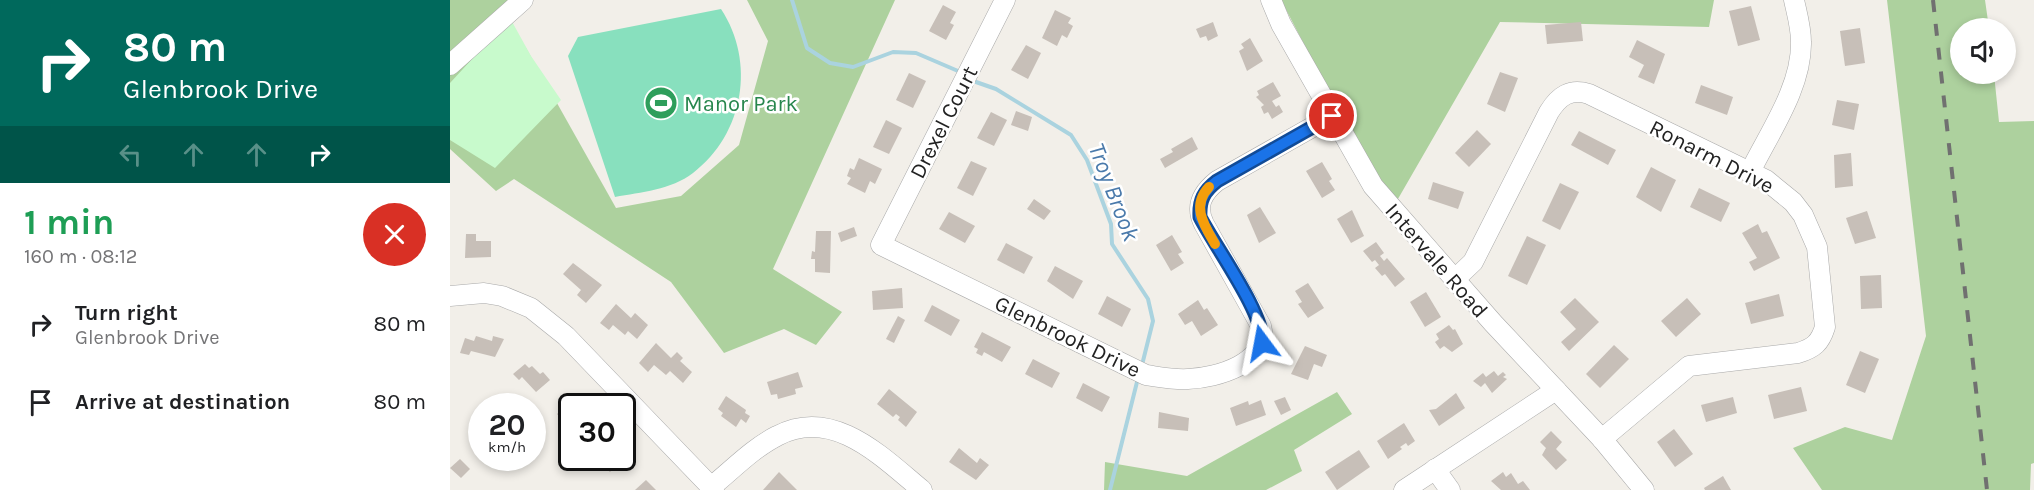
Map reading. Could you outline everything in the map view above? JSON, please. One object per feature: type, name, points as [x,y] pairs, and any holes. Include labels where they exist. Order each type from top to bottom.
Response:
[{"type":"street","points":[[450,65],[524,0]]},
{"type":"street","name":"Drexel Court","points":[[881,244],[1005,0]]},
{"type":"street","name":"Intervale Road","points":[[1271,0],[1332,116],[1373,186],[1454,280],[1602,439],[1644,490]]},
{"type":"street","points":[[1750,172],[1799,65],[1801,27],[1794,0]]},
{"type":"street","name":"Ronarm Drive","points":[[1454,280],[1473,262],[1549,112],[1557,99],[1565,94],[1581,92],[1589,94],[1750,172],[1778,188],[1793,202],[1811,230],[1816,247],[1825,327],[1822,338],[1809,350],[1689,366],[1602,439]]},
{"type":"street","name":"Glenbrook Drive","points":[[881,244],[1130,369],[1169,379],[1205,377],[1245,362],[1258,350],[1263,334],[1255,314],[1200,217],[1204,192],[1217,181],[1332,116]]},
{"type":"street","points":[[450,296],[484,293],[502,296],[531,308],[566,336],[712,488],[774,437],[798,428],[815,427],[832,429],[856,438],[922,490]]},
{"type":"street","points":[[1404,490],[1556,390]]},
{"type":"street","points":[[1435,469],[1450,490]]},
{"type":"green space","points":[[450,0],[521,0],[503,20],[526,48],[616,208],[681,196],[739,145],[768,41],[747,0],[895,0],[773,269],[842,312],[816,345],[784,329],[724,353],[671,282],[514,179],[496,191],[450,149]]},
{"type":"green space","points":[[1281,0],[1714,0],[1709,27],[1500,22],[1391,211]]},
{"type":"green space","points":[[1887,0],[1985,0],[1988,18],[1950,18],[1950,84],[1995,84],[1999,122],[2034,121],[2034,463],[2031,464],[2030,490],[1822,490],[1793,448],[1845,427],[1892,440],[1926,336]]},
{"type":"green space","name":"Manor Park","points":[[721,9],[732,30],[739,52],[741,74],[734,118],[724,138],[710,157],[684,179],[656,190],[615,197],[568,56],[578,37]]},
{"type":"green space","points":[[510,18],[531,56],[561,100],[495,168],[450,140],[450,83]]},
{"type":"green space","points":[[1337,392],[1352,414],[1294,450],[1302,471],[1266,490],[1104,490],[1105,462],[1187,476]]},
{"type":"building","points":[[943,5],[956,12],[950,23],[954,25],[946,40],[929,31]]},
{"type":"building","points":[[1751,6],[1760,40],[1738,46],[1729,11]]},
{"type":"building","points":[[1055,10],[1071,18],[1068,23],[1073,26],[1067,38],[1062,35],[1057,46],[1042,38]]},
{"type":"building","points":[[1213,22],[1218,36],[1208,41],[1206,36],[1200,38],[1196,29]]},
{"type":"building","points":[[1581,22],[1583,41],[1547,44],[1545,25]]},
{"type":"building","points":[[1860,28],[1865,63],[1845,66],[1840,31]]},
{"type":"building","points":[[1250,38],[1263,61],[1247,71],[1239,51],[1244,48],[1241,44]]},
{"type":"building","points":[[1637,40],[1665,54],[1654,84],[1638,77],[1644,65],[1629,57]]},
{"type":"building","points":[[1026,45],[1041,53],[1028,79],[1011,70]]},
{"type":"building","points":[[1500,72],[1518,78],[1505,112],[1487,104]]},
{"type":"building","points":[[909,73],[926,81],[913,108],[896,100]]},
{"type":"building","points":[[1273,82],[1281,96],[1272,101],[1276,107],[1279,105],[1283,112],[1272,119],[1268,112],[1264,114],[1261,107],[1264,105],[1256,97],[1259,95],[1257,91]]},
{"type":"building","points":[[1701,85],[1733,97],[1727,115],[1695,103]]},
{"type":"building","points":[[1837,100],[1859,104],[1854,130],[1832,125]]},
{"type":"building","points":[[1016,111],[1032,117],[1028,131],[1011,125]]},
{"type":"building","points":[[991,112],[1007,120],[994,146],[977,138]]},
{"type":"building","points":[[886,120],[902,128],[889,154],[873,147]]},
{"type":"building","points":[[1477,130],[1491,144],[1469,167],[1455,153]]},
{"type":"building","points":[[1579,131],[1616,150],[1608,165],[1571,145]]},
{"type":"building","points":[[1192,137],[1198,149],[1165,168],[1160,159],[1173,152],[1171,149]]},
{"type":"building","points":[[1851,153],[1853,186],[1835,188],[1834,155]]},
{"type":"building","points":[[859,158],[882,169],[875,184],[870,181],[865,193],[847,184],[851,178],[847,176],[850,168],[854,170]]},
{"type":"building","points":[[971,161],[987,168],[973,196],[957,188]]},
{"type":"building","points":[[1322,162],[1332,179],[1329,181],[1335,190],[1322,198],[1306,171]]},
{"type":"building","points":[[1651,167],[1676,180],[1661,212],[1636,197]]},
{"type":"building","points":[[1433,182],[1464,192],[1458,209],[1428,199]]},
{"type":"building","points":[[1560,183],[1579,192],[1560,230],[1542,221]]},
{"type":"building","points":[[1699,188],[1730,203],[1721,222],[1690,207]]},
{"type":"building","points":[[1034,199],[1051,211],[1044,220],[1027,209]]},
{"type":"building","points":[[1260,207],[1276,233],[1259,243],[1247,215]]},
{"type":"building","points":[[1352,210],[1364,236],[1351,243],[1337,219]]},
{"type":"building","points":[[1867,211],[1876,238],[1855,244],[1846,218]]},
{"type":"building","points":[[949,212],[975,226],[965,243],[939,229]]},
{"type":"building","points":[[1758,224],[1762,233],[1767,231],[1780,258],[1754,271],[1749,262],[1757,258],[1742,233]]},
{"type":"building","points":[[854,227],[857,236],[841,242],[838,233]]},
{"type":"building","points":[[816,231],[831,231],[830,273],[815,272],[815,259],[811,259],[812,251],[815,252]]},
{"type":"building","points":[[466,234],[476,234],[476,241],[491,241],[491,257],[465,258]]},
{"type":"building","points":[[1172,235],[1182,252],[1178,254],[1184,263],[1171,271],[1156,245]]},
{"type":"building","points":[[1527,236],[1546,245],[1527,285],[1508,276]]},
{"type":"building","points":[[1376,242],[1384,253],[1380,256],[1384,261],[1387,258],[1405,279],[1395,287],[1385,274],[1382,276],[1375,268],[1379,265],[1375,260],[1372,262],[1363,251]]},
{"type":"building","points":[[1006,243],[1033,257],[1024,274],[997,260]]},
{"type":"building","points":[[573,263],[602,285],[586,303],[577,295],[581,290],[563,274]]},
{"type":"building","points":[[1055,266],[1083,281],[1073,299],[1047,281]]},
{"type":"building","points":[[1881,275],[1882,308],[1861,309],[1860,276]]},
{"type":"building","points":[[1308,283],[1324,308],[1308,318],[1298,304],[1302,302],[1295,291]]},
{"type":"building","points":[[902,288],[903,308],[873,310],[872,291]]},
{"type":"building","points":[[1426,292],[1441,317],[1425,327],[1410,302]]},
{"type":"building","points":[[1779,294],[1784,316],[1751,324],[1745,303]]},
{"type":"building","points":[[1107,296],[1131,309],[1122,327],[1098,314]]},
{"type":"building","points":[[1575,298],[1599,322],[1569,351],[1561,342],[1576,329],[1560,312]]},
{"type":"building","points":[[1687,298],[1701,314],[1676,337],[1661,321]]},
{"type":"building","points":[[1198,300],[1204,310],[1207,308],[1218,325],[1201,336],[1192,321],[1185,325],[1178,314]]},
{"type":"building","points":[[616,304],[631,318],[635,313],[648,325],[637,339],[628,331],[625,335],[613,325],[609,330],[600,323]]},
{"type":"building","points":[[932,305],[960,320],[951,336],[924,321]]},
{"type":"building","points":[[898,316],[905,320],[894,343],[886,339]]},
{"type":"building","points":[[1449,325],[1453,330],[1455,329],[1463,344],[1452,352],[1444,346],[1440,349],[1435,342],[1439,339],[1436,334]]},
{"type":"building","points":[[982,332],[1011,347],[1002,362],[984,352],[982,356],[976,353],[978,349],[974,347]]},
{"type":"building","points":[[476,336],[492,341],[493,336],[504,339],[495,357],[471,351],[469,355],[460,353],[465,338],[474,341]]},
{"type":"building","points":[[656,343],[671,358],[677,352],[683,358],[680,361],[692,372],[683,383],[670,371],[666,375],[654,365],[648,372],[639,363]]},
{"type":"building","points":[[1614,345],[1629,359],[1600,388],[1586,374]]},
{"type":"building","points":[[1305,346],[1327,355],[1322,367],[1314,364],[1308,380],[1291,374]]},
{"type":"building","points":[[1860,351],[1879,359],[1865,393],[1846,385]]},
{"type":"building","points":[[1033,359],[1060,373],[1052,388],[1025,374]]},
{"type":"building","points":[[525,364],[529,368],[532,366],[540,374],[543,372],[550,380],[536,392],[522,377],[519,380],[513,374]]},
{"type":"building","points":[[1494,371],[1498,376],[1503,372],[1506,375],[1503,377],[1507,379],[1492,393],[1485,383],[1481,387],[1473,381],[1483,373],[1486,377]]},
{"type":"building","points":[[798,372],[803,387],[795,389],[796,394],[778,399],[777,394],[771,395],[767,382]]},
{"type":"building","points":[[1083,383],[1110,397],[1102,412],[1076,398]]},
{"type":"building","points":[[1801,387],[1807,411],[1774,419],[1768,395]]},
{"type":"building","points":[[889,389],[917,412],[906,427],[898,420],[900,417],[896,414],[893,417],[877,404]]},
{"type":"building","points":[[1456,393],[1465,408],[1439,426],[1429,410],[1436,409]]},
{"type":"building","points":[[726,396],[746,410],[745,413],[750,416],[746,423],[741,419],[736,427],[721,416],[723,413],[718,409]]},
{"type":"building","points":[[1285,397],[1291,410],[1281,415],[1274,401]]},
{"type":"building","points":[[1733,397],[1737,413],[1706,422],[1701,405]]},
{"type":"building","points":[[1261,400],[1266,415],[1236,426],[1230,408],[1248,401],[1249,405]]},
{"type":"building","points":[[1159,412],[1189,418],[1188,431],[1158,428]]},
{"type":"building","points":[[1404,423],[1415,441],[1408,446],[1406,443],[1400,447],[1402,449],[1388,459],[1377,441]]},
{"type":"building","points":[[1674,429],[1693,454],[1675,467],[1657,442]]},
{"type":"building","points":[[1551,431],[1562,442],[1556,449],[1567,460],[1556,470],[1542,455],[1546,448],[1540,442]]},
{"type":"building","points":[[959,448],[977,463],[980,458],[989,465],[976,480],[949,462]]},
{"type":"building","points":[[1359,450],[1370,467],[1337,490],[1325,472]]},
{"type":"building","points":[[460,459],[468,467],[468,471],[461,478],[450,468]]},
{"type":"building","points":[[779,472],[797,490],[763,490]]},
{"type":"building","points":[[1503,472],[1506,477],[1511,473],[1518,484],[1523,481],[1530,490],[1501,490],[1491,481]]},
{"type":"building","points":[[1723,476],[1731,490],[1705,490],[1704,488]]},
{"type":"building","points":[[646,480],[656,490],[635,490]]},
{"type":"waterway","name":"Troy Brook","points":[[792,0],[807,48],[830,63],[853,67],[893,52],[916,53],[958,71]]},
{"type":"waterway","name":"Troy Brook","points":[[976,82],[996,89],[1071,135],[1087,160],[1111,224],[1112,244],[1148,299],[1153,321],[1143,361]]},
{"type":"waterway","name":"Troy Brook","points":[[1110,490],[1137,382]]},
{"type":"railway","points":[[1933,0],[1987,490]]},
{"type":"slow traffic","points":[[1209,187],[1204,192],[1199,208],[1200,217],[1215,244]]},
{"type":"place","name":"Manor Park","points":[[661,103]]},
{"type":"route","points":[[1262,343],[1261,326],[1200,217],[1201,200],[1204,192],[1217,181],[1332,116]]}]
